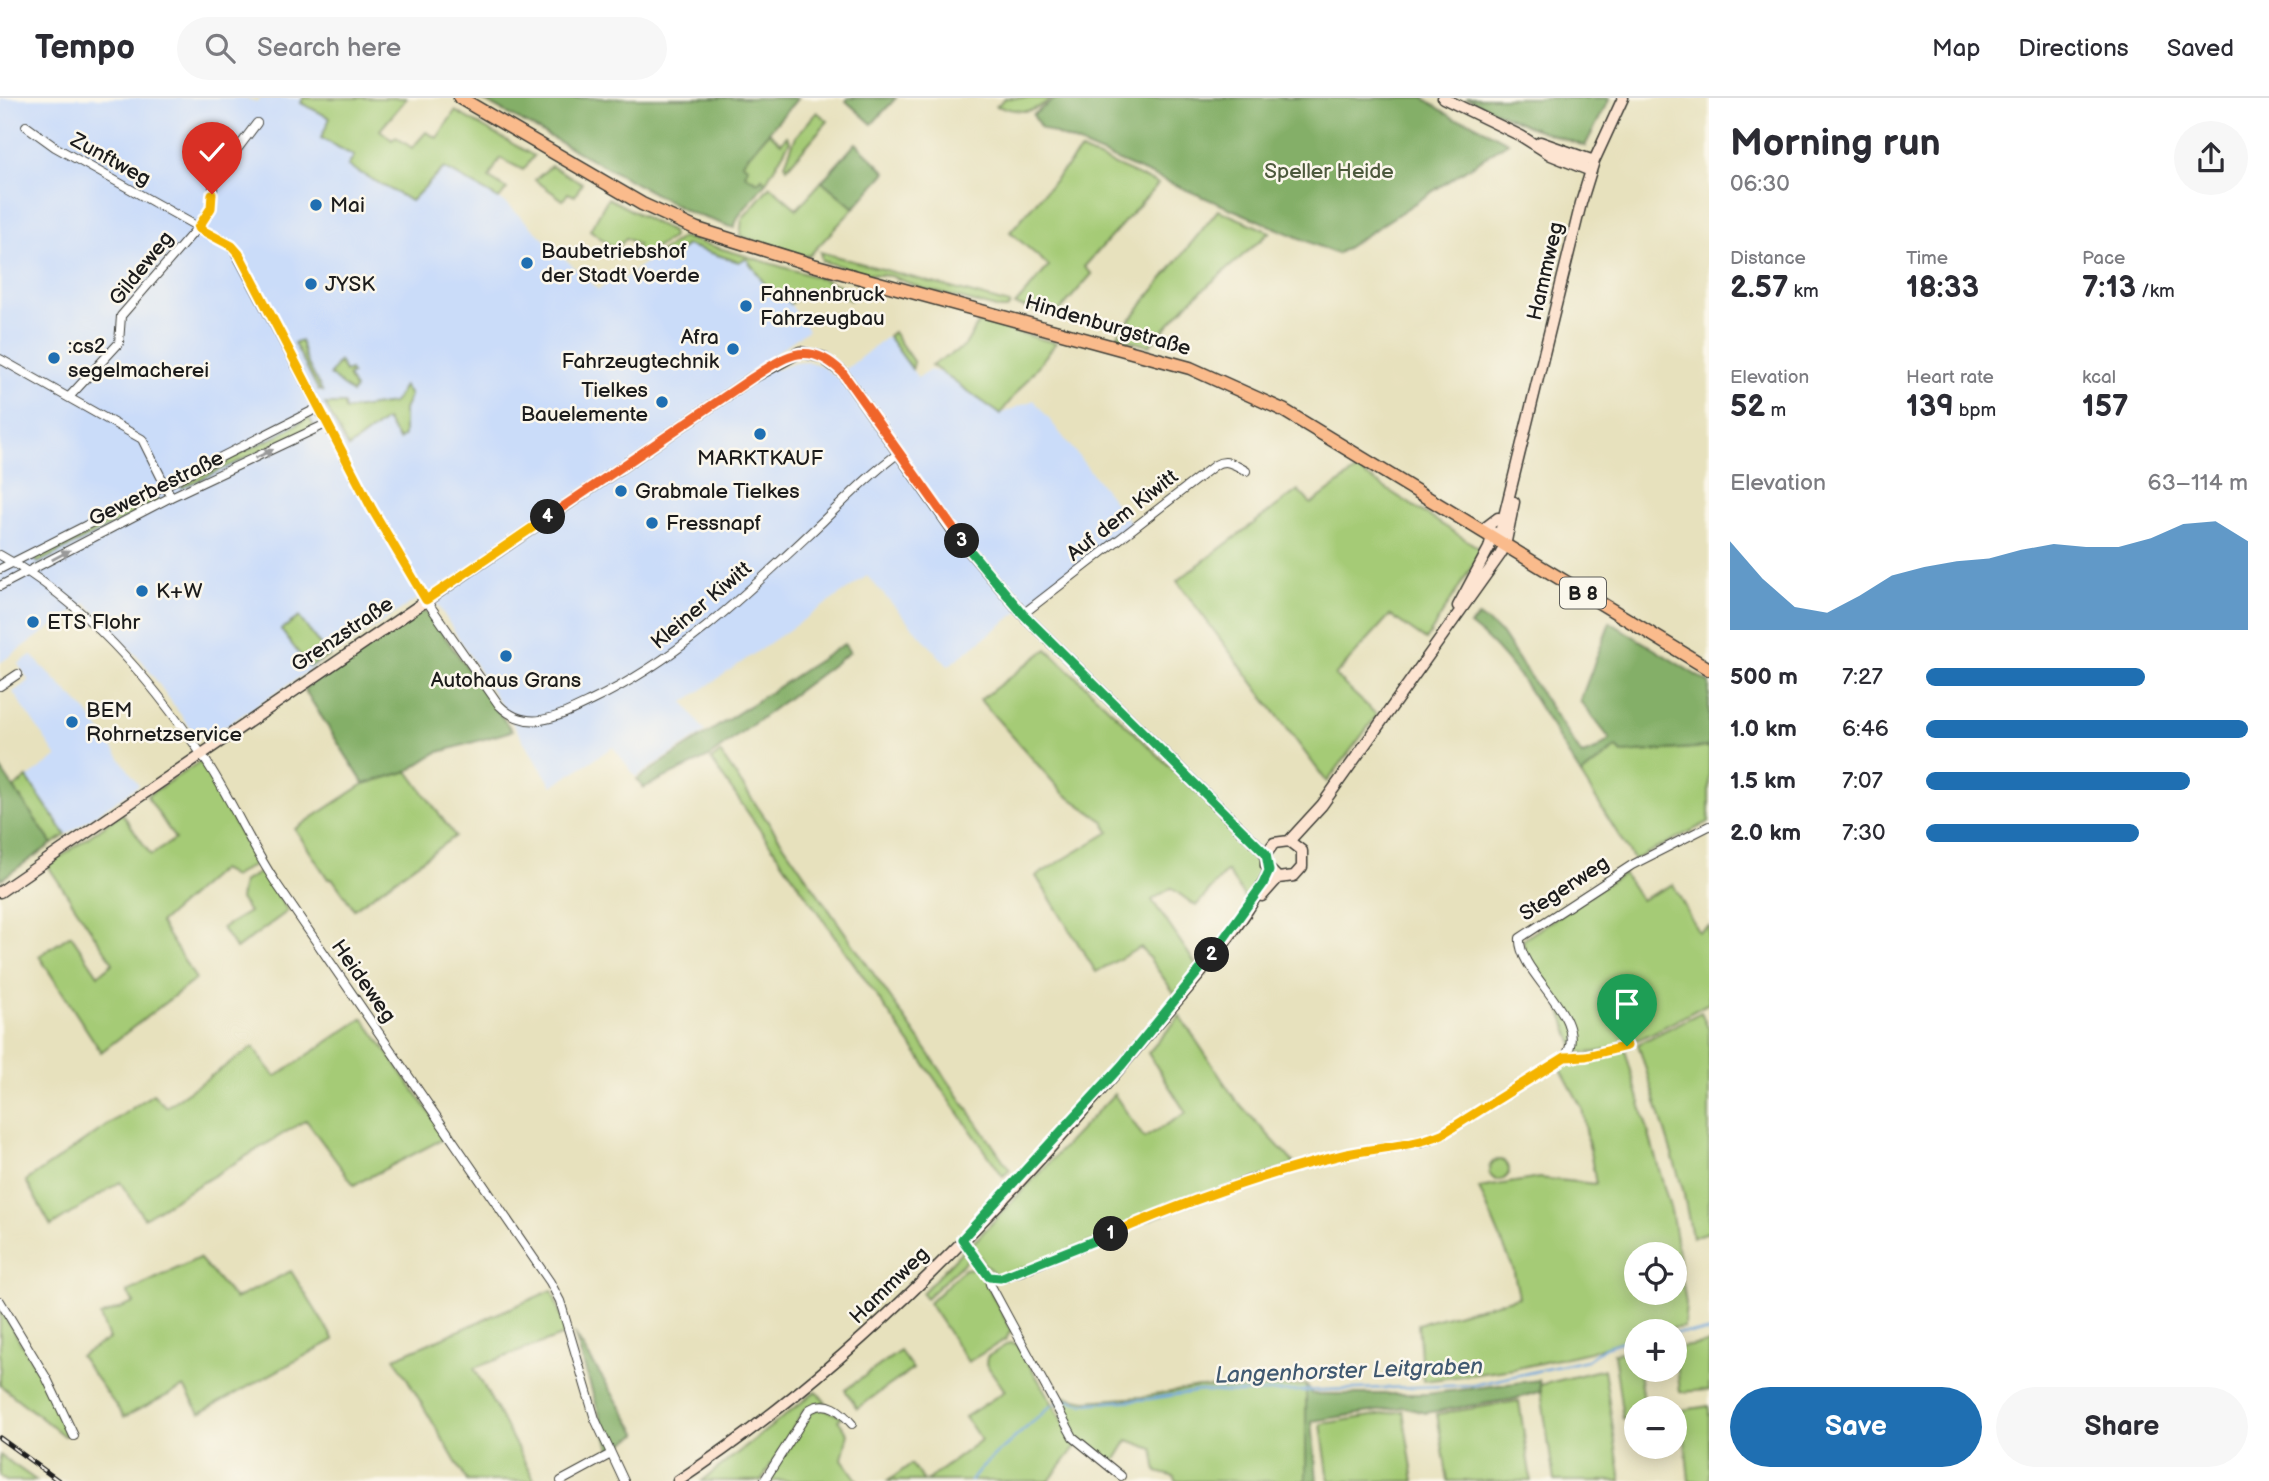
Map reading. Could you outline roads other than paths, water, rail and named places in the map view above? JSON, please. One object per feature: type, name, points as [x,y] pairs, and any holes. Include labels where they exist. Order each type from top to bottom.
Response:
[{"type":"main road","name":"Hindenburgstraße","points":[[460,98],[642,204],[697,229],[813,265],[1190,368],[1236,386],[1283,410],[1709,669]]},
{"type":"main road","points":[[1443,98],[1521,136],[1592,166]]},
{"type":"main road","name":"Hammweg","points":[[1451,620],[1471,598],[1495,540],[1520,457],[1592,166],[1623,98]]},
{"type":"main road","name":"Grenzstraße","points":[[0,892],[752,378],[786,357],[800,352],[822,357],[842,372],[957,536],[1023,614],[1266,854]]},
{"type":"main road","name":"Hammweg","points":[[690,1481],[835,1362],[962,1239],[1122,1065],[1274,874],[1289,878],[1302,867],[1303,857],[1294,844],[1451,620],[1495,540],[1498,518],[1520,457]]},
{"type":"main road","name":"Grenzstraße","points":[[1234,821],[1267,842],[1274,843]]},
{"type":"main road","points":[[1274,874],[1266,854],[1274,843],[1294,844]]},
{"type":"main road","name":"Hammweg","points":[[678,1481],[739,1441]]},
{"type":"street","name":"Gildeweg","points":[[70,396],[119,343],[121,316],[198,228],[211,208],[214,180],[257,123]]},
{"type":"street","name":"Zunftweg","points":[[26,126],[55,147],[232,246],[239,254],[372,509],[426,600]]},
{"type":"street","points":[[0,359],[70,396],[142,439],[171,497]]},
{"type":"street","name":"Gewerbestraße","points":[[0,569],[320,407]]},
{"type":"street","name":"Gewerbestraße","points":[[0,586],[171,497],[328,423]]},
{"type":"street","name":"Kleiner Kiwitt","points":[[426,600],[509,715],[528,721],[558,716],[615,690],[695,638],[899,453]]},
{"type":"street","name":"Auf dem Kiwitt","points":[[1023,614],[1215,465],[1222,461],[1246,471]]},
{"type":"street","name":"Heideweg","points":[[0,555],[30,572],[79,609],[119,648],[201,754],[261,861],[550,1282],[560,1301],[595,1419],[609,1455],[624,1481]]},
{"type":"street","points":[[0,686],[18,674]]},
{"type":"street","name":"Stegerweg","points":[[1565,1057],[1571,1038],[1565,1019],[1524,955],[1520,938],[1632,865],[1709,826]]},
{"type":"street","points":[[989,1277],[1000,1278],[1023,1271],[1167,1210],[1251,1179],[1341,1155],[1426,1140],[1452,1128],[1565,1057],[1586,1056],[1627,1046]]},
{"type":"street","points":[[962,1239],[989,1277],[990,1284],[1073,1437],[1121,1476]]},
{"type":"street","points":[[0,1301],[47,1379],[74,1436]]},
{"type":"street","points":[[764,1481],[810,1409],[816,1406],[834,1408],[852,1424]]},
{"type":"street","points":[[561,1481],[609,1455]]},
{"type":"waterway","name":"Langenhorster Leitgraben","points":[[1687,1333],[1709,1332]]},
{"type":"waterway","name":"Langenhorster Leitgraben","points":[[1056,1403],[1069,1400],[1083,1404],[1149,1399],[1200,1391],[1240,1393],[1474,1385],[1587,1360],[1605,1347],[1624,1341]]},
{"type":"waterway","name":"Langenhorster Leitgraben","points":[[971,1481],[983,1466],[1052,1405]]},
{"type":"railway","points":[[0,1438],[59,1481]]},
{"type":"place","name":"Mai","points":[[316,205]]},
{"type":"place","name":"Baubetriebshof der Stadt Voerde","points":[[527,263]]},
{"type":"place","name":"JYSK","points":[[311,284]]},
{"type":"place","name":"Fahnenbruck Fahrzeugbau","points":[[746,306]]},
{"type":"place","name":"Afra Fahrzeugtechnik","points":[[733,349]]},
{"type":"place","name":":cs2 segelmacherei","points":[[54,358]]},
{"type":"place","name":"Tielkes Bauelemente","points":[[662,402]]},
{"type":"place","name":"MARKTKAUF","points":[[760,434]]},
{"type":"place","name":"Grabmale Tielkes","points":[[621,491]]},
{"type":"place","name":"Fressnapf","points":[[652,523]]},
{"type":"place","name":"K+W","points":[[142,591]]},
{"type":"place","name":"ETS Flohr","points":[[33,622]]},
{"type":"place","name":"Autohaus Grans","points":[[506,656]]},
{"type":"place","name":"BEM Rohrnetzservice","points":[[72,722]]},
{"type":"park label","name":"Speller Heide","points":[[1329,171]]}]
